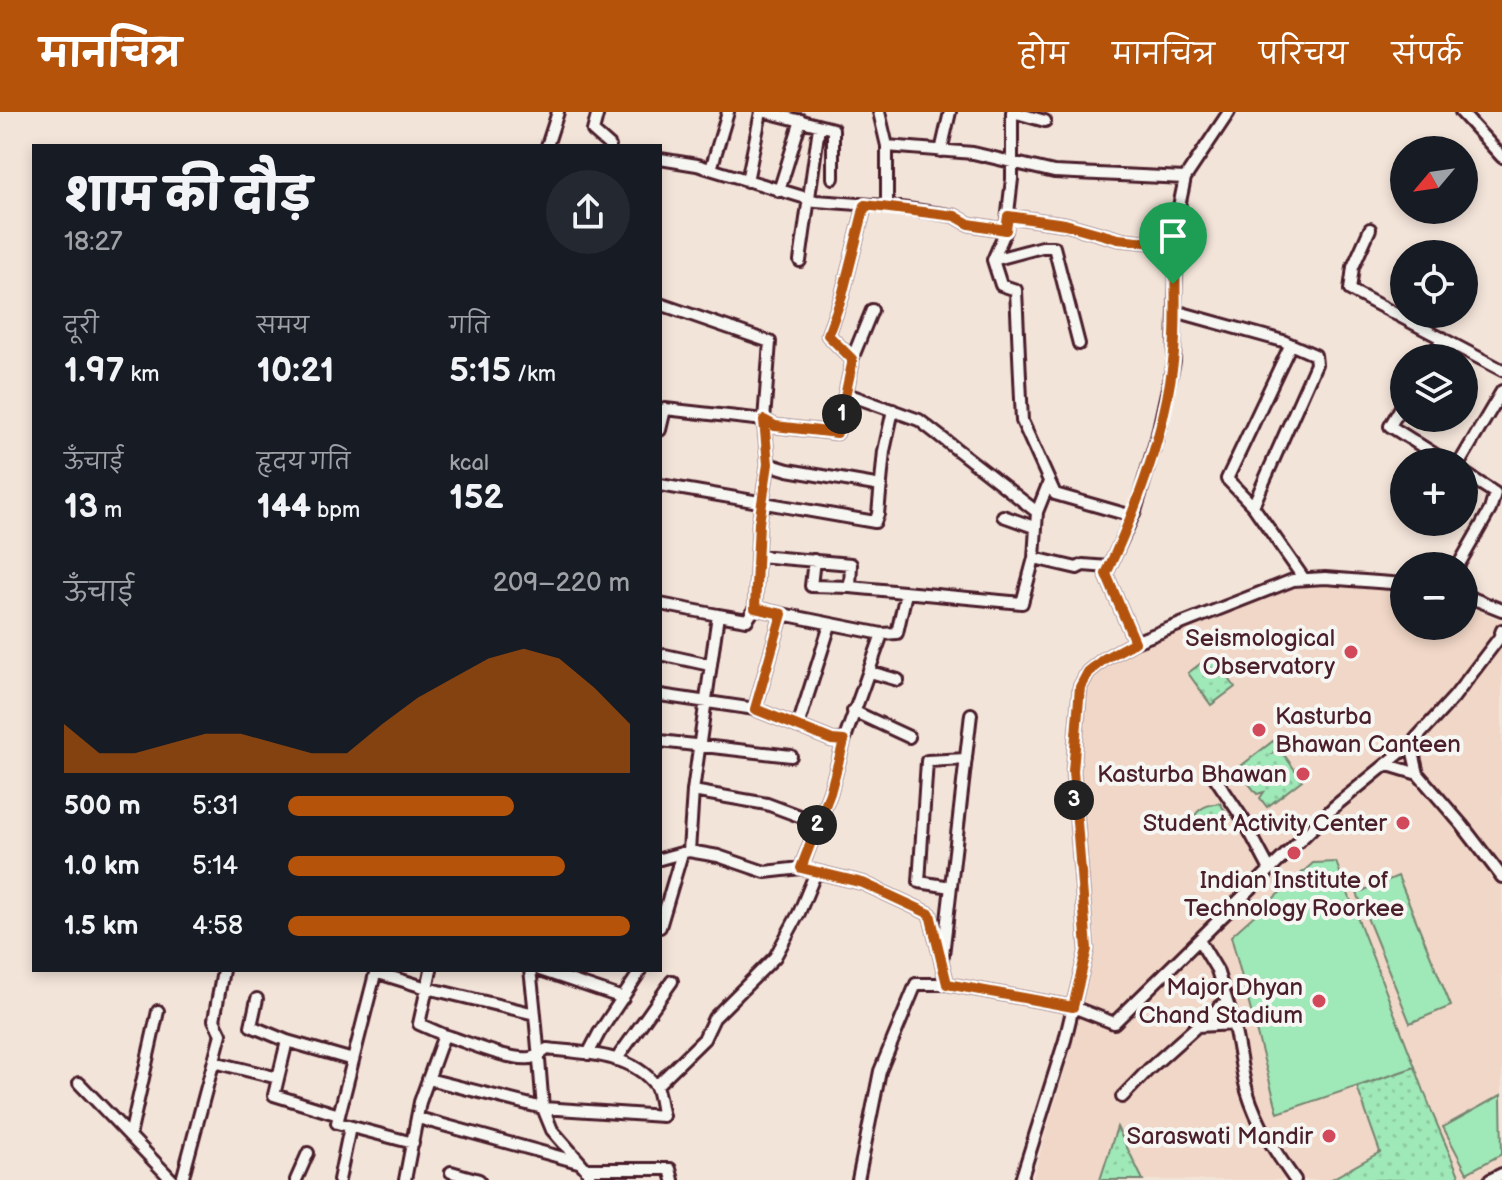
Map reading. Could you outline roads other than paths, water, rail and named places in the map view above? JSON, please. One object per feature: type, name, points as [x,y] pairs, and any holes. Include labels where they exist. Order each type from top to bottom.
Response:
[{"type":"street","points":[[548,144],[558,112]]},
{"type":"street","points":[[598,112],[593,131],[608,144]]},
{"type":"street","points":[[711,169],[728,112]]},
{"type":"street","points":[[747,181],[763,112],[833,129],[833,178]]},
{"type":"street","points":[[879,112],[887,146],[887,206]]},
{"type":"street","points":[[941,151],[950,112]]},
{"type":"street","points":[[1045,121],[1013,112],[1013,163],[1008,216],[1006,230],[993,260],[1001,285],[1016,290],[1022,421],[1055,494],[1132,516]]},
{"type":"street","points":[[1135,642],[1106,574],[1132,516],[1157,438],[1174,361],[1177,216],[1185,178],[1229,112]]},
{"type":"street","points":[[1461,112],[1502,157]]},
{"type":"street","points":[[779,191],[801,120]]},
{"type":"street","points":[[800,261],[819,127]]},
{"type":"street","points":[[887,146],[973,153],[1054,172],[1185,178]]},
{"type":"street","points":[[662,159],[711,169],[808,199],[955,216],[969,224],[1006,230]]},
{"type":"street","points":[[852,359],[828,335],[842,296],[865,205]]},
{"type":"street","points":[[1008,216],[1065,224],[1118,239],[1176,245]]},
{"type":"street","points":[[1370,229],[1353,267],[1350,290],[1502,370]]},
{"type":"street","points":[[993,260],[1042,247],[1054,247],[1079,344]]},
{"type":"street","points":[[662,305],[770,342],[764,420],[768,464],[762,501],[755,608],[747,620],[662,604]]},
{"type":"street","points":[[662,419],[665,409],[764,420],[775,426],[837,433],[852,359],[872,310]]},
{"type":"street","points":[[1182,313],[1283,341],[1315,355],[1316,364],[1253,506]]},
{"type":"street","points":[[1439,344],[1443,338]]},
{"type":"street","points":[[1290,346],[1227,479],[1253,506],[1304,579]]},
{"type":"street","points":[[1468,448],[1502,391]]},
{"type":"street","points":[[847,394],[919,420],[1037,512]]},
{"type":"street","points":[[662,485],[875,522],[893,410]]},
{"type":"street","points":[[1400,432],[1425,448]]},
{"type":"street","points":[[768,464],[881,486]]},
{"type":"street","points":[[814,560],[811,586],[1022,603],[1034,558],[1037,512],[1049,482]]},
{"type":"street","points":[[1478,482],[1495,493],[1478,531]]},
{"type":"street","points":[[1003,516],[1034,527]]},
{"type":"street","points":[[758,556],[851,564],[850,587]]},
{"type":"street","points":[[1034,558],[1077,568],[1083,565],[1109,567]]},
{"type":"street","points":[[1021,1180],[1065,1040],[1087,949],[1073,771],[1080,687],[1088,672],[1135,642],[1286,583],[1304,579],[1390,583]]},
{"type":"street","points":[[755,608],[830,625],[882,634],[897,633],[906,593]]},
{"type":"street","points":[[1478,601],[1502,610]]},
{"type":"street","points":[[755,709],[782,614]]},
{"type":"street","points":[[662,921],[685,852],[718,615]]},
{"type":"street","points":[[798,726],[830,625]]},
{"type":"street","points":[[801,868],[830,793],[853,711],[882,634]]},
{"type":"street","points":[[858,1180],[880,1071],[916,984],[947,984],[1073,1007],[1114,1023],[1335,806],[1411,744],[1454,697],[1501,635]]},
{"type":"street","points":[[662,654],[710,665]]},
{"type":"street","points":[[870,672],[898,680]]},
{"type":"street","points":[[662,695],[755,709],[832,740],[844,741]]},
{"type":"street","points":[[853,711],[909,737]]},
{"type":"street","points":[[942,965],[971,714]]},
{"type":"street","points":[[662,741],[791,756]]},
{"type":"street","points":[[1411,744],[1418,774],[1502,877]]},
{"type":"street","points":[[951,887],[919,882],[927,761],[966,759]]},
{"type":"street","points":[[1388,765],[1418,774]]},
{"type":"street","points":[[1214,776],[1243,819],[1270,870]]},
{"type":"street","points":[[693,791],[767,804],[818,823]]},
{"type":"street","points":[[662,858],[685,852],[718,856],[765,872],[801,868],[863,883],[930,914],[947,984]]},
{"type":"street","points":[[656,1086],[704,1039],[714,1018],[775,957],[799,913],[816,872]]},
{"type":"street","points":[[1199,940],[1217,970],[1235,1024],[1244,1081],[1255,1116],[1295,1180]]},
{"type":"street","points":[[182,1180],[221,1034],[214,1020],[223,972]]},
{"type":"street","points":[[376,972],[337,1123],[413,1143]]},
{"type":"street","points":[[379,972],[427,988],[535,1014]]},
{"type":"street","points":[[428,1079],[543,1108],[663,1116],[656,1086],[637,1068],[616,1060],[547,1049],[528,1059],[444,1035],[419,1024],[431,972]]},
{"type":"street","points":[[530,972],[543,1108],[552,1130],[585,1171]]},
{"type":"street","points":[[555,972],[577,975],[623,998]]},
{"type":"street","points":[[588,1054],[640,972]]},
{"type":"street","points":[[616,1060],[672,981]]},
{"type":"street","points":[[257,999],[251,1026],[287,1041],[353,1060]]},
{"type":"street","points":[[1122,1097],[1197,1026],[1222,1005],[1228,1005]]},
{"type":"street","points":[[130,1136],[158,1011]]},
{"type":"street","points":[[1197,1026],[1235,1024]]},
{"type":"street","points":[[405,1180],[428,1079],[444,1035]]},
{"type":"street","points":[[287,1041],[274,1095],[339,1115]]},
{"type":"street","points":[[214,1062],[278,1078]]},
{"type":"street","points":[[79,1083],[172,1180]]},
{"type":"street","points":[[418,1118],[585,1171],[670,1169],[673,1180]]},
{"type":"street","points":[[339,1180],[350,1127]]},
{"type":"street","points":[[296,1180],[308,1153]]},
{"type":"street","points":[[451,1172],[479,1180]]},
{"type":"street","points":[[1490,1180],[1502,1174]]},
{"type":"place","name":"Seismological Observatory","points":[[1351,652]]},
{"type":"place","name":"Kasturba Bhawan Canteen","points":[[1259,730]]},
{"type":"place","name":"Kasturba Bhawan","points":[[1303,774]]},
{"type":"place","name":"Student Activity Center","points":[[1403,823]]},
{"type":"place","name":"Indian Institute of Technology Roorkee","points":[[1294,853]]},
{"type":"place","name":"Major Dhyan Chand Stadium","points":[[1319,1001]]},
{"type":"place","name":"Saraswati Mandir","points":[[1329,1136]]}]
